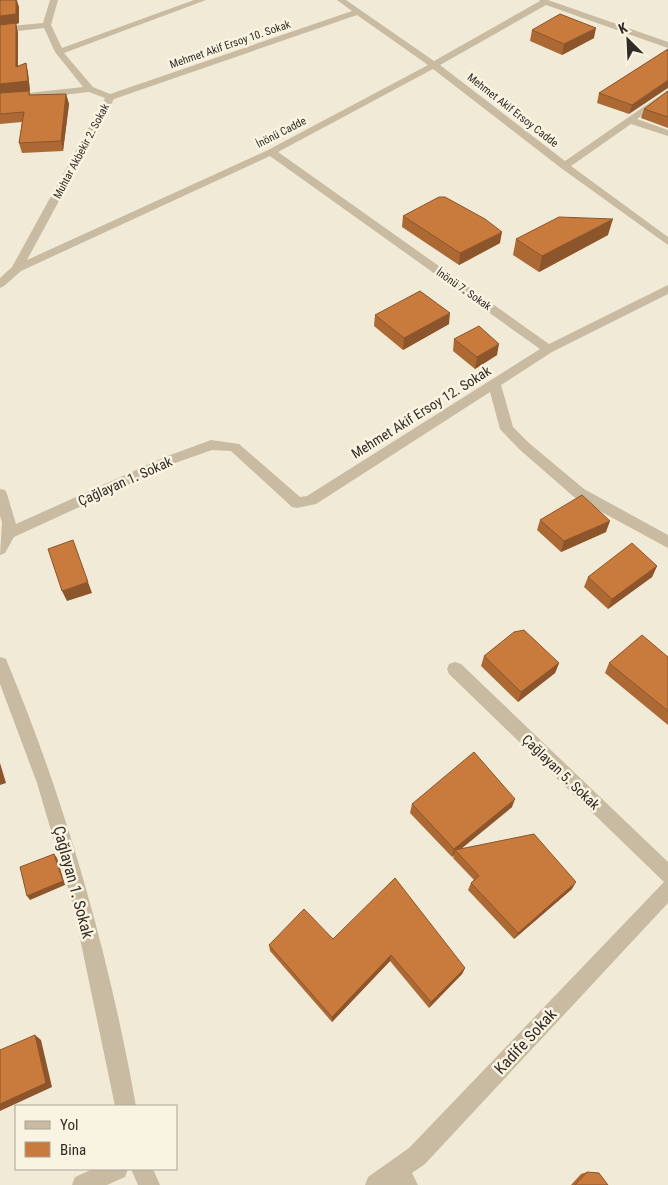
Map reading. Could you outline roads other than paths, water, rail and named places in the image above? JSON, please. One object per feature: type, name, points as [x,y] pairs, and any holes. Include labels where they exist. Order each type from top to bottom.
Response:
[{"type":"street","points":[[0,30],[47,25],[54,0]]},
{"type":"street","points":[[59,52],[202,0]]},
{"type":"street","name":"Mehmet Akif Ersoy Cadde","points":[[341,0],[434,65],[565,166],[668,242]]},
{"type":"street","points":[[544,1],[668,45]]},
{"type":"street","name":"İnönü Cadde","points":[[17,269],[270,152],[434,65],[544,1]]},
{"type":"street","name":"Mehmet Akif Ersoy 10. Sokak","points":[[110,97],[357,12]]},
{"type":"street","name":"Muhtar Akbekir 2. Sokak","points":[[0,284],[17,269],[110,97],[90,89],[59,52],[47,25]]},
{"type":"street","points":[[0,99],[90,89]]},
{"type":"street","points":[[565,166],[668,93]]},
{"type":"street","points":[[630,120],[668,133]]},
{"type":"street","name":"İnönü 7. Sokak","points":[[270,152],[548,349]]},
{"type":"street","points":[[548,349],[668,289]]},
{"type":"street","name":"Mehmet Akif Ersoy 12. Sokak","points":[[234,446],[297,503],[311,500],[548,349]]},
{"type":"street","points":[[494,383],[507,429],[524,446],[579,493],[668,542]]},
{"type":"street","name":"Çağlayan 1. Sokak","points":[[9,533],[196,449],[211,444],[234,446]]},
{"type":"street","points":[[0,494],[9,522],[9,533],[0,548]]},
{"type":"street","name":"Çağlayan 1. Sokak","points":[[0,664],[22,718],[82,906],[126,1105]]},
{"type":"street","name":"Çağlayan 5. Sokak","points":[[454,668],[668,874]]},
{"type":"street","name":"Kadife Sokak","points":[[376,1185],[402,1178],[417,1156],[668,890]]},
{"type":"street","points":[[83,1185],[115,1170]]},
{"type":"street","points":[[142,1170],[149,1185]]}]
